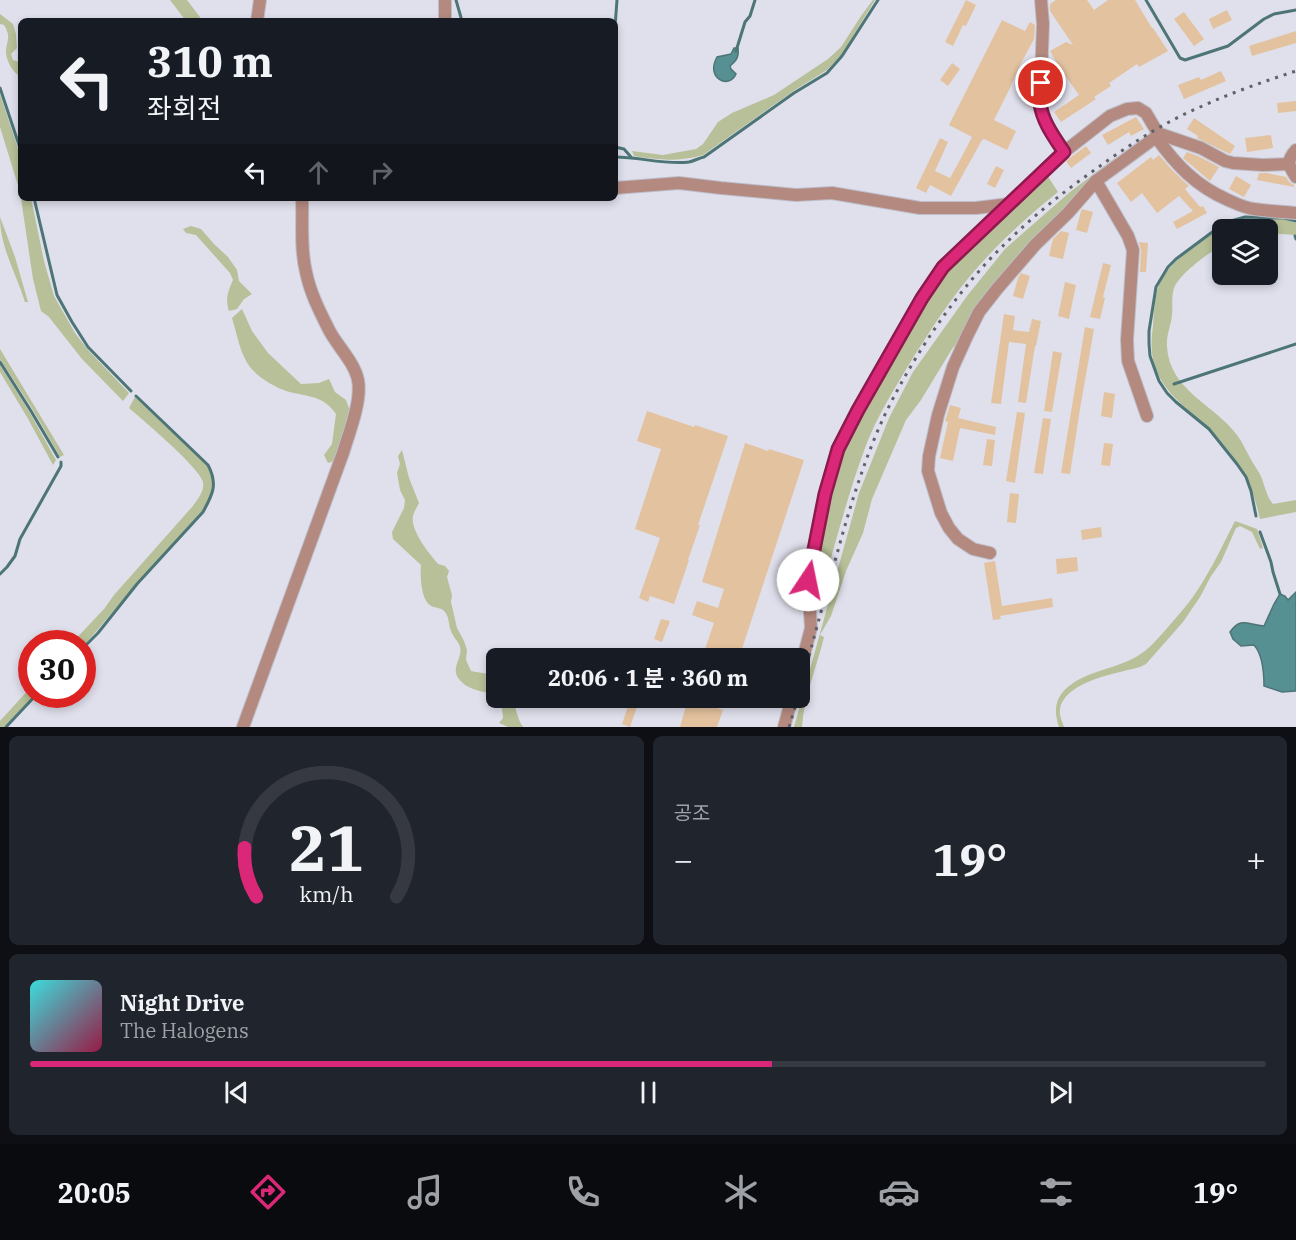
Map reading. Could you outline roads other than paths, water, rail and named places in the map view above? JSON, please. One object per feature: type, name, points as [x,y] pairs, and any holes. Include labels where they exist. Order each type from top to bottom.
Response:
[{"type":"street","points":[[257,18],[260,0]]},
{"type":"street","points":[[445,0],[445,18]]},
{"type":"street","points":[[1041,0],[1043,24],[1040,103],[1050,131],[1064,152]]},
{"type":"street","points":[[806,648],[811,628],[808,580],[825,494],[838,449],[858,410],[922,298],[943,267],[1064,152],[1110,116],[1138,108],[1146,113],[1170,157],[1196,182],[1240,205],[1253,209],[1296,213]]},
{"type":"street","points":[[1156,135],[1201,148],[1233,163],[1289,164]]},
{"type":"street","points":[[990,553],[973,549],[958,539],[949,528],[941,513],[928,471],[928,456],[953,367],[980,312],[1035,245],[1068,213],[1096,181],[1156,135]]},
{"type":"street","points":[[1296,150],[1290,157],[1289,164],[1296,177]]},
{"type":"street","points":[[1096,181],[1128,236],[1133,250],[1127,340],[1128,361],[1147,416]]},
{"type":"street","points":[[618,188],[679,183],[796,195],[832,193],[920,208],[976,208],[1009,204]]},
{"type":"street","points":[[243,727],[343,453],[358,393],[357,380],[351,365],[324,321],[308,278],[303,255],[302,201]]},
{"type":"street","points":[[783,727],[789,708]]},
{"type":"waterway","points":[[456,0],[461,18]]},
{"type":"waterway","points":[[616,18],[617,0]]},
{"type":"waterway","points":[[736,51],[755,0]]},
{"type":"waterway","points":[[618,157],[680,163],[704,157],[794,93],[827,73],[842,56],[878,0]]},
{"type":"waterway","points":[[1146,0],[1180,58],[1185,60],[1228,46],[1274,14],[1296,10]]},
{"type":"waterway","points":[[0,88],[18,142]]},
{"type":"waterway","points":[[618,148],[624,149],[631,157]]},
{"type":"waterway","points":[[35,201],[57,295],[88,347],[131,391]]},
{"type":"waterway","points":[[1256,516],[1246,477],[1237,464],[1209,429],[1176,402],[1159,381],[1150,356],[1149,331],[1156,287],[1168,267],[1176,259],[1219,227],[1231,221],[1245,217],[1284,218],[1296,221]]},
{"type":"waterway","points":[[1174,384],[1296,344]]},
{"type":"waterway","points":[[0,362],[58,457]]},
{"type":"waterway","points":[[96,635],[137,584],[203,512],[213,489],[213,478],[208,465],[136,396]]},
{"type":"waterway","points":[[0,574],[15,556],[20,539],[61,466],[61,462]]},
{"type":"waterway","points":[[1260,532],[1280,594]]},
{"type":"waterway","points":[[6,727],[24,708]]},
{"type":"railway","points":[[810,654],[848,515],[874,439],[893,398],[920,351],[970,282],[988,261],[1037,214],[1081,179],[1131,145],[1171,121],[1210,103],[1296,71]]},
{"type":"railway","points":[[789,727],[795,708]]}]
